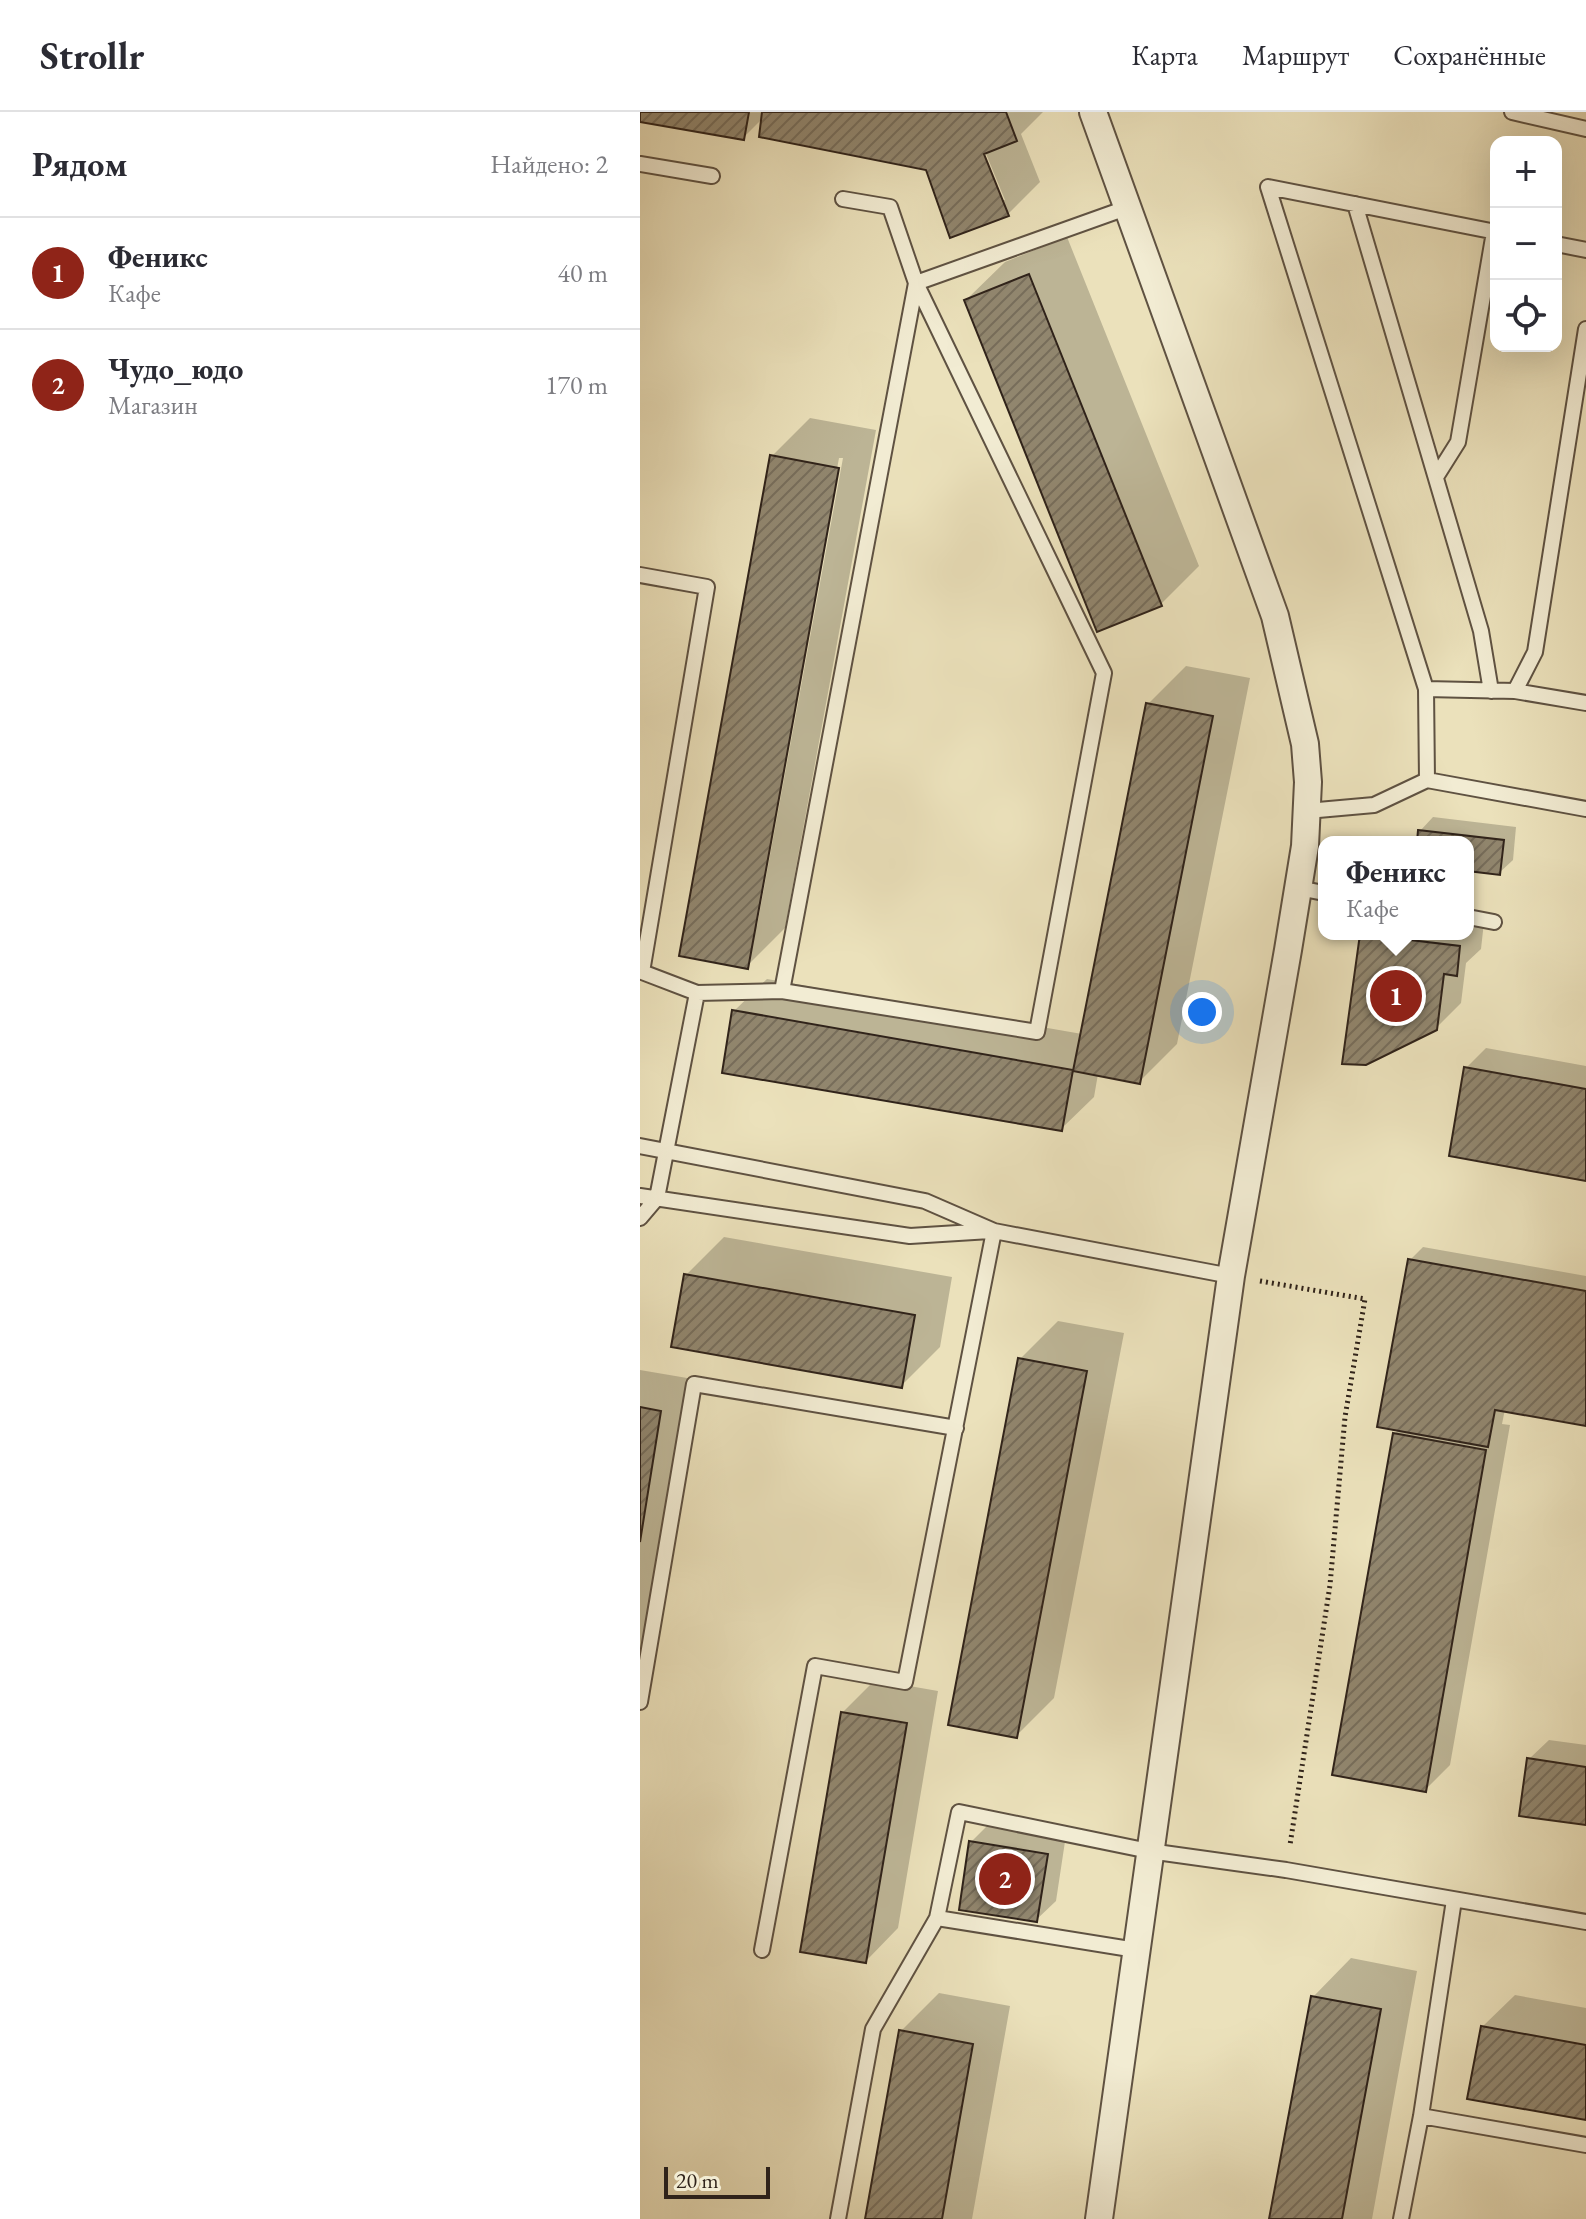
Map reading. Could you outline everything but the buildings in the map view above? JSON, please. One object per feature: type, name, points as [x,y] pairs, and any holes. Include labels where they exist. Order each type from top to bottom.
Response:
[{"type":"street","points":[[1093,112],[1275,616],[1305,744],[1308,782],[1305,846],[1311,890],[1231,1276],[1099,2219]]},
{"type":"lane","points":[[1512,112],[1586,129]]},
{"type":"lane","points":[[640,164],[712,176]]},
{"type":"lane","points":[[1427,780],[1426,689],[1268,187],[1490,231]]},
{"type":"lane","points":[[640,575],[707,587],[642,972],[697,993],[782,991],[1037,1032],[1104,673],[916,283],[890,207],[843,199]]},
{"type":"lane","points":[[1355,204],[1481,631],[1491,691]]},
{"type":"lane","points":[[916,283],[1129,207]]},
{"type":"lane","points":[[1562,245],[1586,250]]},
{"type":"lane","points":[[1436,477],[1458,442],[1490,260]]},
{"type":"lane","points":[[782,991],[916,283]]},
{"type":"lane","points":[[1515,691],[1535,652],[1586,329]]},
{"type":"lane","points":[[1426,689],[1515,691],[1586,703]]},
{"type":"lane","points":[[1307,811],[1374,805],[1427,780],[1586,809]]},
{"type":"lane","points":[[1474,918],[1494,922]]},
{"type":"lane","points":[[640,1218],[657,1198],[697,993]]},
{"type":"lane","points":[[640,1146],[925,1201],[994,1231],[1231,1276]]},
{"type":"lane","points":[[640,1196],[910,1236],[994,1231]]},
{"type":"lane","points":[[762,1950],[815,1666],[905,1682],[994,1231]]},
{"type":"lane","points":[[640,1702],[694,1384],[956,1428]]},
{"type":"lane","points":[[838,2219],[873,2029],[937,1918],[959,1812],[1149,1851],[1286,1870],[1586,1922]]},
{"type":"lane","points":[[1401,2219],[1421,2116],[1454,1900]]},
{"type":"lane","points":[[937,1918],[1136,1950]]},
{"type":"lane","points":[[1421,2116],[1586,2145]]},
{"type":"path","points":[[1231,1276],[1365,1299],[1345,1417],[1330,1585],[1286,1870]]},
{"type":"place","name":"Феникс","points":[[1396,996]]},
{"type":"place","name":"Чудо_юдо","points":[[1005,1879]]}]
